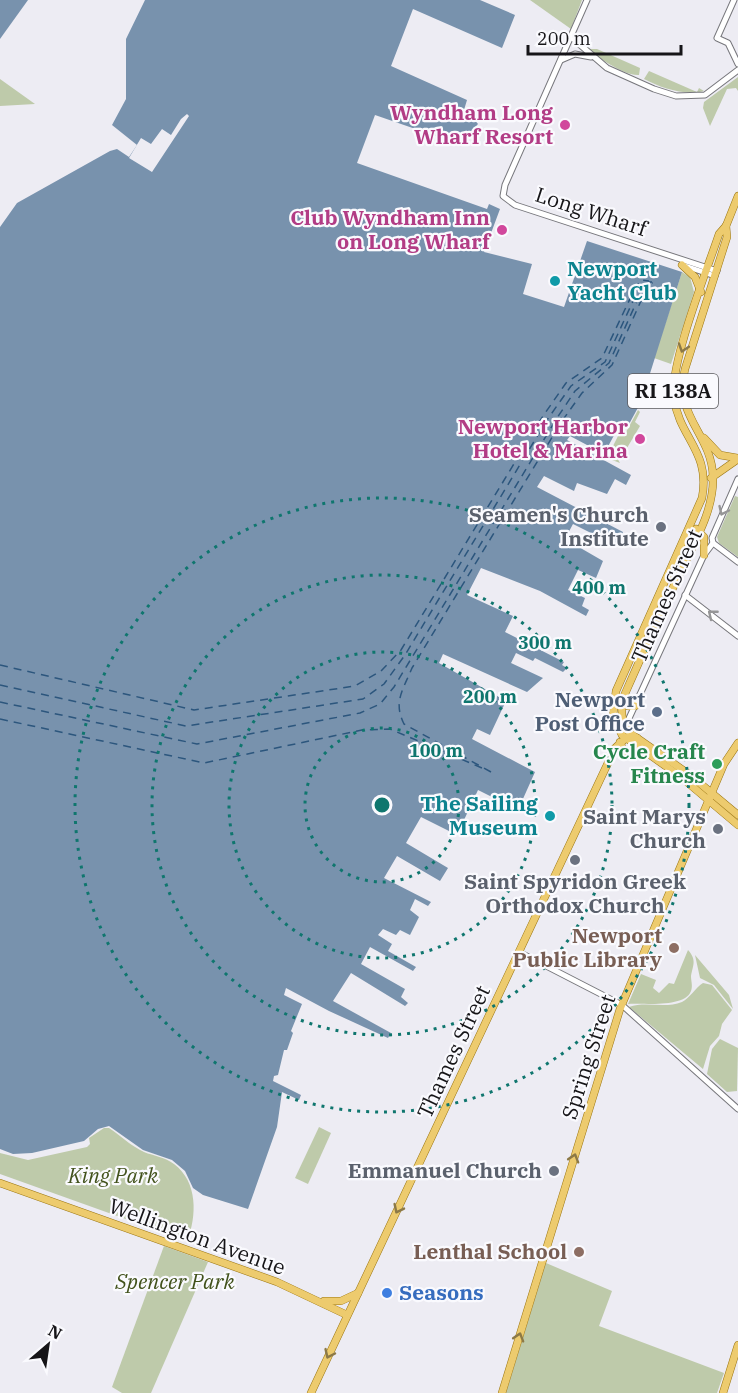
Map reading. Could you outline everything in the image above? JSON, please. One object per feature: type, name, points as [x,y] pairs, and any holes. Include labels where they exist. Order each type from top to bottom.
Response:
[{"type":"main road","name":"RI 138A","points":[[623,741],[613,717],[615,693],[691,527],[704,487],[701,461],[679,418],[673,391],[675,372],[719,234],[726,226],[738,196]]},
{"type":"main road","name":"RI 138A","points":[[622,703],[711,502],[713,476],[707,450],[689,418],[683,400],[683,377],[727,237],[726,226]]},
{"type":"main road","points":[[682,265],[696,278],[701,292]]},
{"type":"main road","points":[[689,418],[718,454],[726,458],[738,458]]},
{"type":"main road","points":[[704,487],[713,476],[738,458]]},
{"type":"main road","points":[[691,527],[699,530],[704,537],[704,555]]},
{"type":"main road","points":[[615,693],[622,703],[625,727],[644,747],[738,815]]},
{"type":"main road","points":[[622,703],[635,706]]},
{"type":"main road","points":[[623,741],[637,738]]},
{"type":"main road","points":[[623,741],[623,750],[631,756],[638,756],[644,747]]},
{"type":"main road","points":[[623,741],[644,747]]},
{"type":"main road","name":"Thames Street","points":[[311,1393],[519,952],[623,741]]},
{"type":"main road","name":"Spring Street","points":[[502,1393],[622,1005],[724,764],[738,743]]},
{"type":"main road","points":[[711,797],[738,825]]},
{"type":"main road","name":"Wellington Avenue","points":[[0,1183],[277,1282],[347,1315]]},
{"type":"main road","points":[[316,1300],[335,1302],[358,1293]]},
{"type":"main road","points":[[723,1393],[738,1345]]},
{"type":"street","points":[[560,61],[587,0]]},
{"type":"street","points":[[734,0],[717,38],[728,43],[738,64]]},
{"type":"street","points":[[571,37],[592,58],[615,72],[648,87],[683,97],[699,98],[738,70]]},
{"type":"street","points":[[560,61],[575,54],[592,58]]},
{"type":"street","name":"Long Wharf","points":[[560,61],[505,185],[503,196],[509,202],[519,206],[672,256],[716,273]]},
{"type":"street","name":"Long Wharf","points":[[672,256],[682,265],[707,270]]},
{"type":"street","name":"Thames Street","points":[[625,727],[704,555],[713,543],[712,537],[738,479]]},
{"type":"street","points":[[713,543],[738,562]]},
{"type":"street","points":[[686,595],[738,636]]},
{"type":"street","points":[[519,952],[622,1005],[738,1109]]},
{"type":"green space","points":[[530,0],[582,0],[571,29]]},
{"type":"green space","points":[[578,35],[585,38],[583,43],[590,49],[597,49],[640,68],[639,75],[605,62],[582,43]]},
{"type":"green space","points":[[649,71],[697,92],[681,92],[644,79]]},
{"type":"green space","points":[[738,77],[738,91],[736,88],[727,89],[710,126],[703,108],[704,102]]},
{"type":"green space","points":[[0,79],[35,104],[0,106]]},
{"type":"green space","points":[[682,272],[690,277],[694,292],[671,364],[654,358]]},
{"type":"green space","points":[[638,410],[640,412],[635,422],[640,426],[627,448],[622,446],[616,456],[620,463],[612,460],[616,451],[613,446],[620,432],[625,434]]},
{"type":"green space","points":[[735,496],[738,497],[738,557],[719,543],[717,537]]},
{"type":"green space","points":[[688,950],[694,963],[691,976],[692,989],[687,996],[672,1002],[628,1004],[641,974],[656,980],[653,988],[659,993],[669,983],[674,984]]},
{"type":"green space","points":[[695,955],[729,995],[733,1009],[714,985],[700,978]]},
{"type":"green space","points":[[703,983],[712,985],[732,1010],[722,1024],[719,1036],[710,1046],[703,1069],[629,1007],[676,1004],[688,998]]},
{"type":"green space","points":[[720,1039],[738,1048],[737,1091],[727,1092],[707,1074],[712,1049]]},
{"type":"green space","points":[[319,1127],[331,1133],[308,1184],[295,1178]]},
{"type":"green space","name":"King Park","points":[[104,1128],[109,1128],[144,1152],[171,1162],[182,1171],[188,1180],[194,1210],[187,1241],[0,1174],[0,1153],[28,1160],[87,1147],[90,1144],[89,1138]]},
{"type":"green space","name":"Spencer Park","points":[[164,1246],[208,1262],[151,1393],[122,1393],[112,1387]]},
{"type":"green space","points":[[546,1263],[612,1291],[599,1326],[724,1373],[717,1393],[506,1393]]},
{"type":"water","points":[[0,0],[28,0],[0,39]]},
{"type":"water","points":[[145,0],[480,0],[515,15],[502,48],[413,9],[391,66],[467,100],[464,110],[475,115],[474,119],[478,124],[459,144],[375,115],[357,163],[487,209],[489,204],[500,209],[484,252],[532,264],[523,294],[564,307],[587,241],[682,272],[641,402],[628,426],[623,424],[619,426],[604,454],[570,436],[567,440],[631,475],[626,485],[615,479],[607,494],[577,483],[574,491],[544,476],[537,487],[623,532],[617,546],[573,524],[565,539],[603,561],[596,578],[578,570],[568,590],[585,598],[582,606],[589,610],[586,616],[540,591],[481,568],[467,595],[513,616],[505,632],[564,662],[562,665],[567,668],[563,672],[535,658],[533,661],[516,653],[511,663],[543,678],[527,692],[443,654],[439,663],[506,701],[490,735],[477,729],[472,739],[535,772],[518,810],[478,790],[457,835],[421,817],[406,843],[448,868],[440,881],[397,856],[384,878],[431,902],[428,906],[415,899],[410,910],[419,917],[410,935],[400,930],[396,935],[383,929],[378,935],[392,944],[388,951],[416,967],[413,971],[370,947],[361,964],[405,989],[401,997],[408,1003],[405,1006],[351,973],[333,1001],[391,1033],[388,1038],[286,988],[284,995],[302,1004],[291,1031],[293,1033],[287,1050],[284,1050],[278,1075],[274,1076],[273,1081],[301,1095],[299,1100],[282,1092],[277,1127],[248,1209],[203,1195],[193,1188],[185,1171],[172,1160],[143,1150],[109,1126],[98,1129],[84,1141],[32,1153],[13,1154],[0,1149],[0,227],[17,203],[110,151],[117,149],[129,157],[137,145],[112,125],[126,99],[126,39]]},
{"type":"pier","points":[[187,114],[189,116],[152,172],[129,158],[141,138],[151,144],[162,129],[171,135]]},
{"type":"ferry route","points":[[0,665],[194,710],[355,686],[381,671],[401,650],[543,416],[566,383],[602,358],[636,286],[642,280],[649,281]]},
{"type":"ferry route","points":[[0,685],[186,726],[363,699],[384,684],[405,655],[547,420],[571,386],[605,362],[639,288],[646,282],[652,282]]},
{"type":"ferry route","points":[[491,772],[404,724],[399,709],[400,696],[412,668],[562,421],[582,393],[612,365],[645,292],[652,283]]},
{"type":"ferry route","points":[[0,702],[197,744],[360,713],[380,704],[394,687],[557,418],[575,391],[609,363],[642,290],[646,284],[653,283]]},
{"type":"ferry route","points":[[0,719],[204,763],[362,730],[390,729],[482,768]]},
{"type":"place","name":"Wyndham Long Wharf Resort","points":[[565,125]]},
{"type":"place","name":"Club Wyndham Inn on Long Wharf","points":[[502,230]]},
{"type":"place","name":"Newport Yacht Club","points":[[555,281]]},
{"type":"place","name":"Newport Harbor Hotel & Marina","points":[[640,439]]},
{"type":"place","name":"Seamen's Church Institute","points":[[661,527]]},
{"type":"place","name":"Newport Post Office","points":[[657,712]]},
{"type":"place","name":"Cycle Craft Fitness","points":[[717,764]]},
{"type":"place","name":"The Sailing Museum","points":[[550,816]]},
{"type":"place","name":"Saint Marys Church","points":[[718,829]]},
{"type":"place","name":"Saint Spyridon Greek Orthodox Church","points":[[575,860]]},
{"type":"place","name":"Newport Public Library","points":[[674,948]]},
{"type":"place","name":"Emmanuel Church","points":[[554,1171]]},
{"type":"place","name":"Lenthal School","points":[[579,1252]]},
{"type":"place","name":"Seasons","points":[[387,1293]]}]
